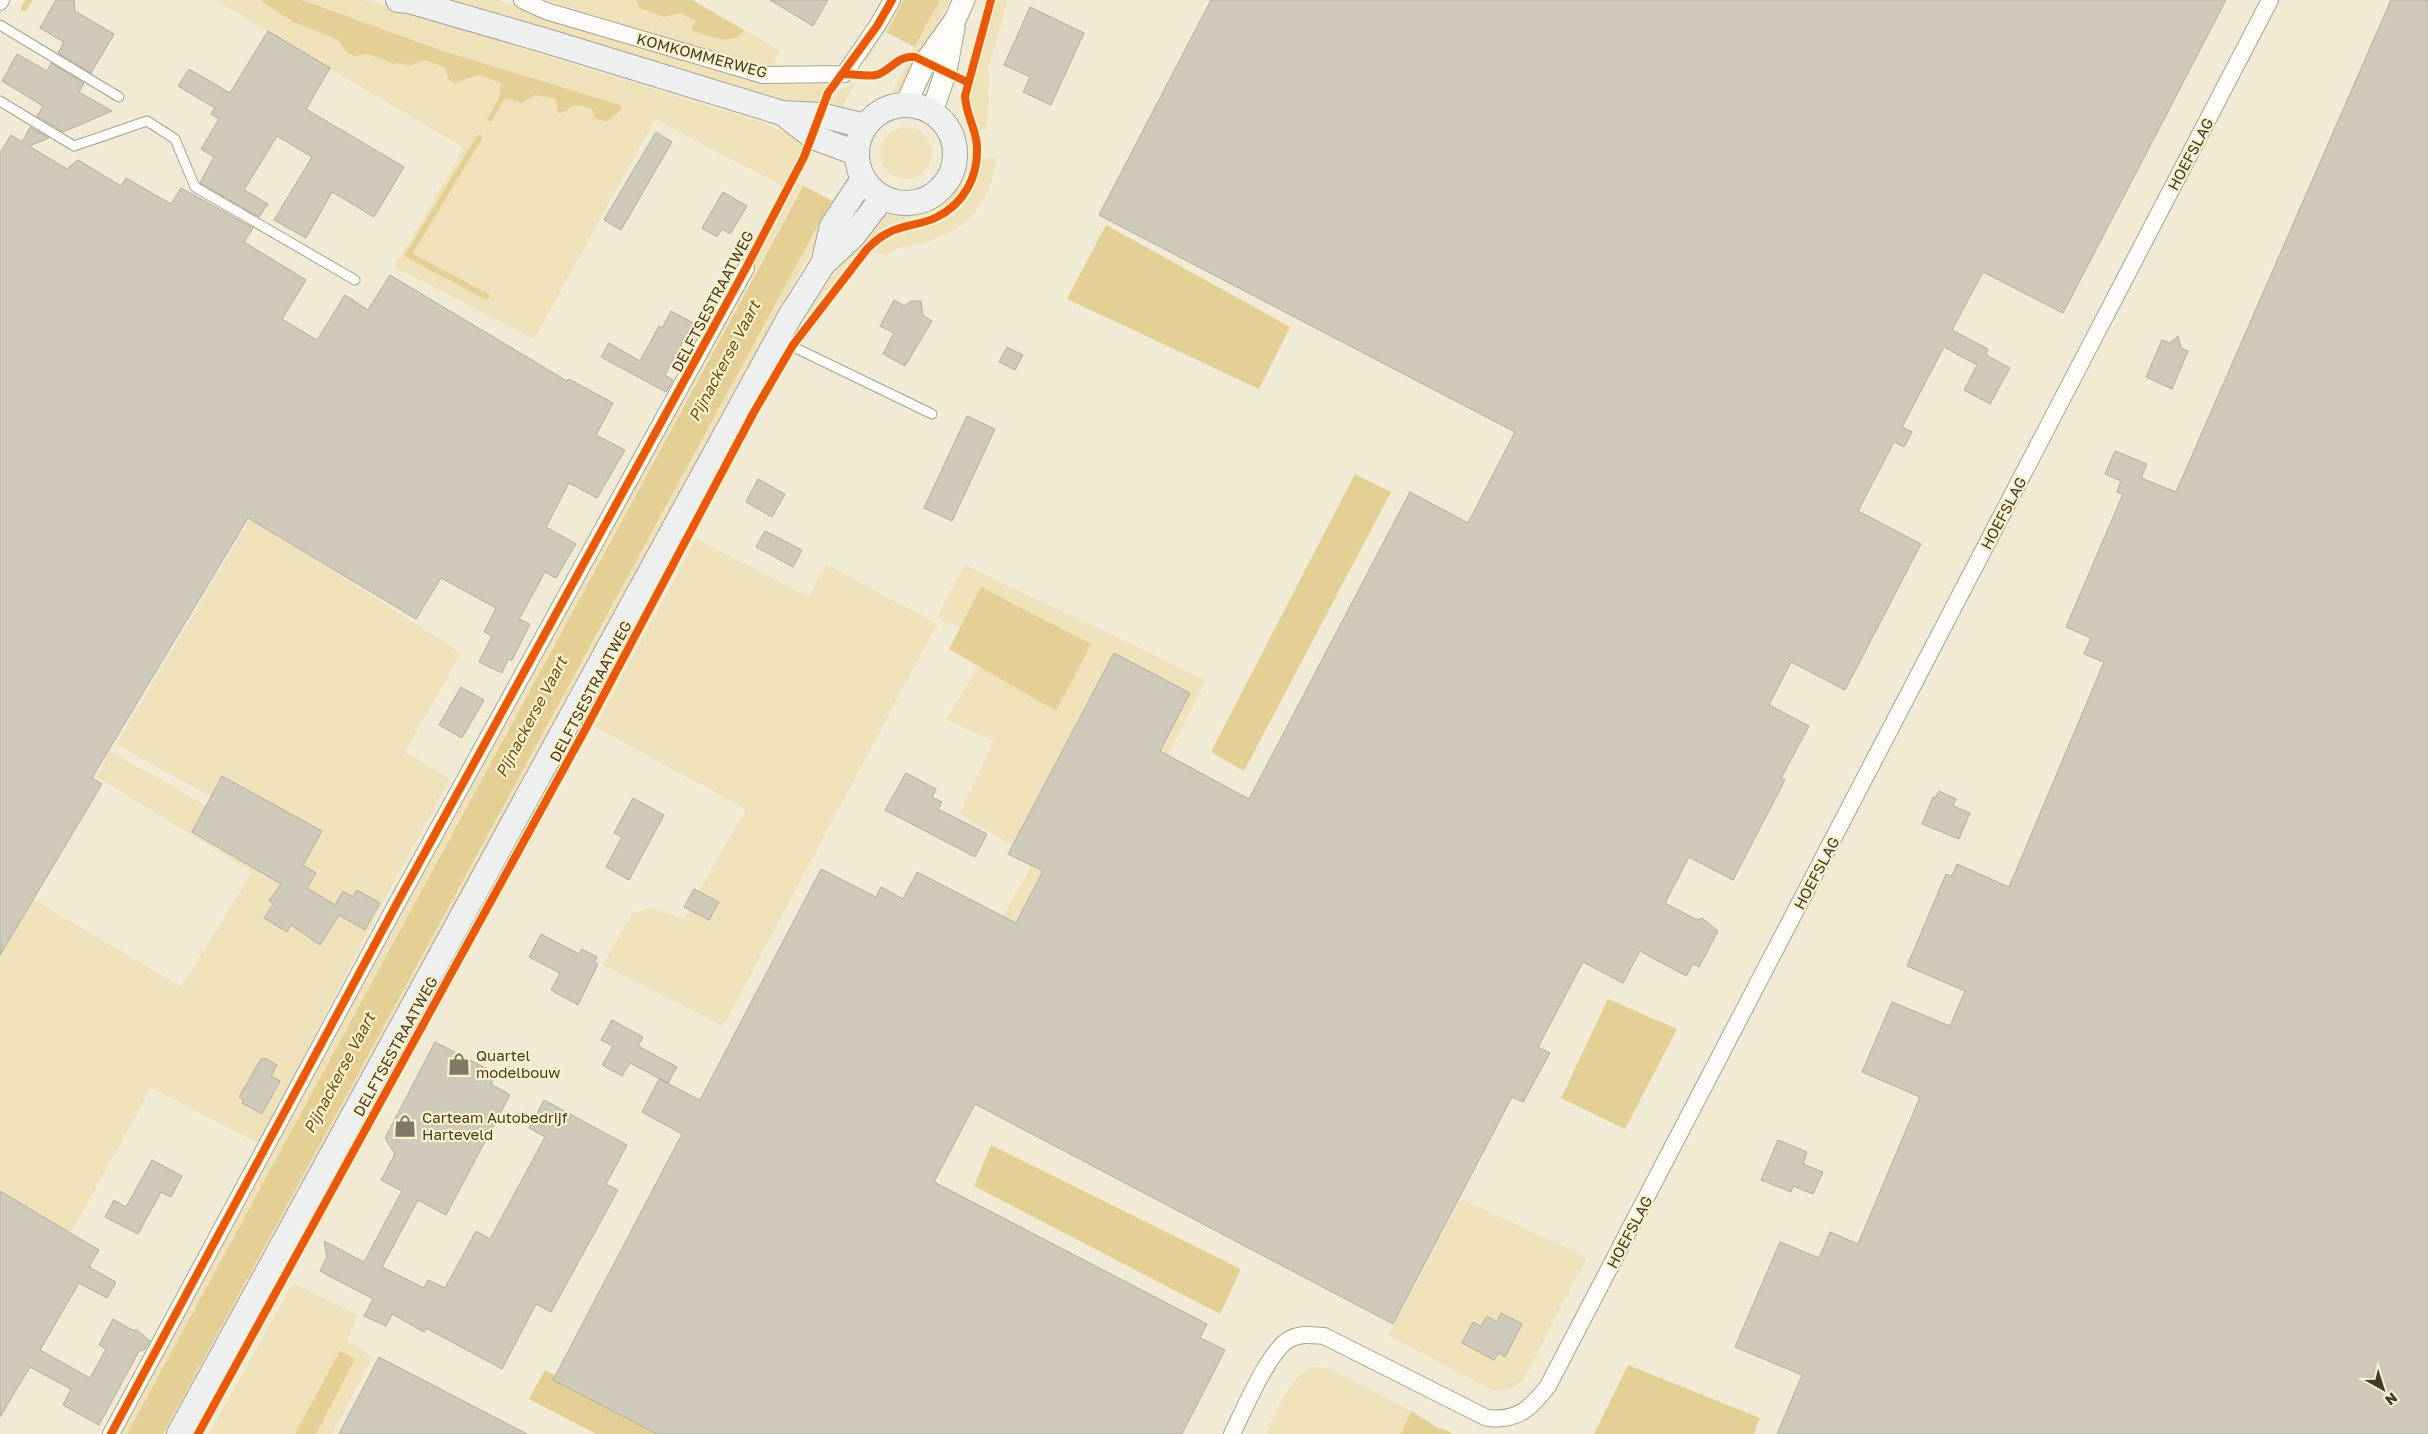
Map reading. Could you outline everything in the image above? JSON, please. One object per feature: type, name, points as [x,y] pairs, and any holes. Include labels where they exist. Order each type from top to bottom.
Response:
[{"type":"main road","name":"KOMKOMMERWEG","points":[[405,0],[569,47],[782,113],[820,115],[865,126]]},
{"type":"main road","points":[[897,106],[932,112],[944,123],[952,138],[954,162],[950,175],[933,195],[921,200],[895,202],[883,197],[859,166],[858,139],[865,126],[875,116],[897,106]]},
{"type":"main road","name":"KOMKOMMERWEG","points":[[782,113],[813,137],[859,166]]},
{"type":"main road","name":"DELFTSESTRAATWEG","points":[[823,264],[832,226],[859,166]]},
{"type":"main road","name":"DELFTSESTRAATWEG","points":[[179,1434],[777,339],[823,264],[853,236],[883,197]]},
{"type":"street","name":"KOMKOMMERWEG","points":[[522,0],[546,11],[762,75],[844,74],[878,26],[892,0]]},
{"type":"street","points":[[932,112],[946,71],[956,20],[964,0]]},
{"type":"street","name":"HOEFSLAG","points":[[1232,1434],[1274,1353],[1289,1339],[1306,1334],[1324,1336],[1487,1418],[1504,1420],[1524,1412],[1548,1386],[2270,0]]},
{"type":"street","points":[[897,106],[925,62],[956,20]]},
{"type":"street","name":"DELFTSESTRAATWEG","points":[[111,1434],[396,905],[746,268]]},
{"type":"lane","points":[[0,25],[119,97]]},
{"type":"lane","points":[[0,101],[74,146],[147,121],[175,139],[195,187],[355,280]]},
{"type":"lane","points":[[777,339],[932,414]]},
{"type":"shaded area","points":[[215,0],[259,0],[293,22],[334,38],[354,56],[369,54],[393,64],[416,64],[424,60],[444,67],[446,74],[469,80],[479,75],[501,83],[499,98],[487,120],[491,122],[505,98],[518,103],[536,95],[556,99],[558,112],[562,113],[569,107],[579,105],[592,109],[593,116],[606,122],[622,111],[619,105],[440,50],[302,0],[365,0],[758,121],[806,141],[784,187],[655,119],[534,339],[394,267],[464,148]]},
{"type":"shaded area","points":[[448,0],[498,0],[572,26],[750,78],[796,85],[824,83],[826,87],[816,106],[741,90]]},
{"type":"shaded area","points":[[545,0],[636,0],[639,8],[664,17],[680,13],[696,21],[691,30],[719,39],[726,39],[739,35],[744,30],[779,50],[774,68],[750,63]]},
{"type":"shaded area","points":[[896,0],[904,0],[886,33],[932,15],[940,0],[950,0],[922,55],[910,51],[866,65],[866,54]]},
{"type":"shaded area","points":[[997,0],[1008,0],[988,69],[989,118],[985,129],[980,131],[972,111],[971,94]]},
{"type":"shaded area","points":[[909,62],[913,63],[903,88],[892,96],[862,110],[827,108],[830,101],[840,90]]},
{"type":"shaded area","points":[[901,127],[911,127],[925,134],[932,148],[932,158],[925,172],[911,179],[901,179],[891,175],[884,168],[880,158],[880,148],[884,138],[891,131]]},
{"type":"shaded area","points":[[998,157],[990,186],[984,199],[977,210],[958,228],[929,241],[896,250],[886,256],[874,251],[895,237],[934,225],[953,215],[961,208],[973,190],[981,170],[982,159]]},
{"type":"shaded area","points":[[958,178],[965,181],[956,195],[946,204],[925,214],[891,224],[869,239],[849,261],[805,319],[803,318],[802,316],[880,215],[926,206],[949,190]]},
{"type":"shaded area","points":[[798,183],[803,184],[127,1434],[120,1434]]},
{"type":"shaded area","points":[[831,200],[838,205],[779,309],[168,1434],[163,1434]]},
{"type":"shaded area","points":[[251,518],[461,653],[405,752],[450,779],[395,879],[259,1143],[151,1088],[51,1269],[0,1240],[0,944],[28,896],[181,987],[252,872],[97,777],[110,751],[271,842],[276,833],[116,744]]},
{"type":"shaded area","points":[[696,539],[809,597],[826,564],[937,624],[723,1026],[603,965],[633,913],[652,907],[683,920],[746,809],[595,727]]},
{"type":"shaded area","points":[[965,565],[1206,680],[1046,993],[979,958],[1035,860],[960,814],[993,741],[946,719],[979,666],[1056,711],[981,587],[961,627],[937,618]]},
{"type":"shaded area","points":[[1461,1199],[1587,1257],[1523,1380],[1509,1389],[1492,1390],[1388,1336]]},
{"type":"shaded area","points":[[293,1283],[358,1315],[347,1340],[373,1357],[332,1434],[209,1434]]},
{"type":"shaded area","points":[[1313,1367],[1327,1368],[1412,1411],[1400,1434],[1266,1434],[1290,1387],[1297,1378]]},
{"type":"water","points":[[260,0],[302,0],[440,50],[620,105],[622,110],[606,122],[594,118],[592,109],[583,106],[573,106],[567,111],[558,113],[556,99],[536,95],[521,103],[505,98],[491,122],[487,120],[499,98],[501,83],[479,75],[455,83],[449,80],[444,67],[424,60],[410,66],[398,63],[393,64],[369,54],[354,56],[347,53],[340,42],[334,38],[293,22]]},
{"type":"water","points":[[636,0],[692,0],[744,30],[733,38],[719,39],[691,30],[696,21],[680,13],[664,17],[639,8]]},
{"type":"water","name":"Pijnackerse Vaart","points":[[904,0],[940,0],[163,1434],[127,1434]]},
{"type":"water","points":[[1106,225],[1290,327],[1259,389],[1067,299]]},
{"type":"water","points":[[1355,474],[1391,492],[1244,771],[1211,752]]},
{"type":"water","points":[[981,587],[1091,644],[1056,711],[949,649]]},
{"type":"water","points":[[1608,999],[1677,1029],[1625,1129],[1561,1098]]},
{"type":"water","points":[[991,1145],[1241,1269],[1220,1314],[974,1186]]},
{"type":"water","points":[[340,1351],[355,1359],[316,1434],[295,1434]]},
{"type":"water","points":[[1628,1365],[1760,1418],[1754,1434],[1594,1434]]},
{"type":"water","points":[[545,1370],[668,1434],[596,1434],[529,1399]]},
{"type":"water","points":[[1412,1411],[1436,1427],[1451,1432],[1451,1434],[1400,1434]]},
{"type":"pier","points":[[884,31],[916,48],[833,201],[800,184]]},
{"type":"building","points":[[56,0],[74,0],[75,11],[114,34],[91,73],[58,53],[64,42],[40,28]]},
{"type":"building","points":[[770,0],[828,0],[813,26]]},
{"type":"building","points":[[1211,0],[2226,0],[2063,313],[1983,272],[1952,330],[1988,349],[1986,355],[2010,368],[1990,404],[1964,390],[1977,365],[1944,347],[1902,427],[1912,432],[1904,447],[1894,442],[1858,511],[1921,544],[1845,690],[1791,662],[1769,705],[1809,726],[1781,778],[1785,780],[1733,880],[1689,857],[1665,903],[1697,920],[1702,918],[1718,931],[1699,967],[1693,964],[1686,976],[1640,951],[1623,983],[1583,962],[1538,1047],[1550,1053],[1523,1102],[1512,1097],[1393,1324],[975,1104],[934,1182],[1207,1324],[1200,1338],[1225,1350],[1182,1434],[657,1434],[553,1380],[682,1134],[642,1112],[659,1079],[700,1100],[821,869],[876,897],[881,887],[903,899],[917,872],[1016,923],[1043,871],[1008,854],[1114,653],[1190,693],[1160,751],[1249,799],[1410,492],[1468,523],[1515,432],[1099,215]]},
{"type":"building","points":[[2391,0],[2428,0],[2428,1434],[1777,1434],[1802,1375],[1735,1347],[1780,1242],[1819,1258],[1830,1232],[1858,1244],[1920,1097],[1862,1072],[1892,1002],[1950,1026],[1965,991],[1907,966],[1946,874],[1952,876],[1957,864],[2009,887],[2104,662],[2084,654],[2091,638],[2066,627],[2123,494],[2117,492],[2121,481],[2105,474],[2115,451],[2147,464],[2141,478],[2176,492]]},
{"type":"building","points":[[1030,7],[1084,33],[1051,105],[1023,92],[1030,77],[1004,65]]},
{"type":"building","points":[[268,31],[330,68],[306,109],[404,167],[374,217],[332,192],[306,238],[274,220],[312,157],[277,136],[244,190],[268,204],[259,217],[200,183],[214,157],[201,149],[219,119],[211,114],[215,108],[178,86],[189,69],[230,93]]},
{"type":"building","points":[[17,54],[47,71],[51,63],[84,83],[79,92],[112,111],[63,132],[37,116],[43,106],[2,81]]},
{"type":"building","points":[[30,127],[49,138],[29,146],[67,169],[78,160],[121,186],[126,178],[171,204],[181,188],[253,228],[244,242],[306,280],[282,319],[317,340],[345,295],[368,310],[390,275],[567,381],[569,379],[613,403],[596,435],[625,450],[597,498],[569,483],[546,527],[576,544],[556,578],[545,572],[519,619],[530,624],[512,660],[508,659],[502,673],[479,662],[492,636],[484,632],[496,608],[441,578],[416,619],[248,518],[92,778],[102,784],[0,955],[0,153],[11,135],[22,142]]},
{"type":"building","points":[[656,132],[672,142],[621,230],[604,220]]},
{"type":"building","points":[[723,192],[747,206],[730,234],[722,229],[717,237],[702,228]]},
{"type":"building","points":[[894,300],[905,306],[911,301],[921,301],[923,316],[932,321],[905,366],[883,354],[894,333],[880,326]]},
{"type":"building","points":[[671,311],[693,323],[665,375],[673,380],[666,392],[601,357],[609,343],[640,361],[659,326],[662,328]]},
{"type":"building","points":[[2178,336],[2181,348],[2188,351],[2172,389],[2146,377],[2162,340],[2170,343]]},
{"type":"building","points":[[1007,347],[1023,355],[1015,370],[999,362]]},
{"type":"building","points":[[967,416],[995,429],[952,521],[924,508]]},
{"type":"building","points":[[758,479],[785,494],[772,517],[746,502]]},
{"type":"building","points":[[765,531],[802,550],[793,567],[756,547]]},
{"type":"building","points":[[461,687],[484,700],[462,738],[439,725]]},
{"type":"building","points":[[906,773],[936,789],[932,797],[942,802],[938,809],[987,834],[975,857],[885,810]]},
{"type":"building","points":[[222,776],[322,831],[303,865],[316,873],[307,888],[335,905],[343,891],[353,897],[357,890],[380,903],[365,930],[339,915],[320,945],[291,925],[287,932],[264,918],[273,904],[269,901],[281,884],[192,832]]},
{"type":"building","points":[[1939,791],[1956,799],[1953,806],[1970,813],[1959,839],[1922,824],[1933,797],[1935,798]]},
{"type":"building","points":[[633,798],[664,815],[629,880],[606,867],[622,837],[614,833]]},
{"type":"building","points":[[694,889],[719,902],[709,920],[684,907]]},
{"type":"building","points":[[541,934],[579,954],[582,949],[597,957],[594,962],[598,964],[578,1005],[551,990],[560,973],[529,957]]},
{"type":"building","points":[[612,1020],[643,1037],[638,1046],[677,1067],[668,1083],[630,1063],[622,1076],[602,1065],[613,1046],[601,1040]]},
{"type":"building","points":[[435,1042],[497,1074],[491,1084],[510,1095],[446,1215],[418,1200],[382,1267],[424,1288],[428,1280],[445,1288],[476,1231],[490,1239],[545,1137],[529,1128],[544,1100],[627,1145],[606,1184],[618,1190],[551,1312],[536,1304],[502,1369],[426,1328],[424,1332],[392,1314],[386,1326],[364,1316],[373,1299],[320,1271],[327,1257],[324,1241],[364,1262],[402,1191],[381,1180],[395,1154],[385,1138]]},
{"type":"building","points":[[261,1059],[267,1059],[277,1065],[271,1076],[280,1081],[262,1114],[242,1103],[244,1100],[239,1097]]},
{"type":"building","points":[[1778,1140],[1807,1152],[1803,1164],[1823,1172],[1813,1194],[1793,1186],[1791,1192],[1761,1180]]},
{"type":"building","points":[[152,1160],[182,1176],[171,1197],[161,1192],[138,1234],[105,1217],[114,1200],[126,1207]]},
{"type":"building","points":[[0,1191],[99,1250],[89,1267],[116,1282],[107,1298],[79,1283],[40,1350],[90,1378],[106,1349],[99,1345],[113,1319],[134,1331],[136,1329],[150,1341],[145,1349],[139,1351],[99,1425],[63,1405],[71,1389],[30,1367],[0,1417]]},
{"type":"building","points":[[1501,1313],[1522,1324],[1505,1357],[1498,1353],[1494,1360],[1462,1343],[1473,1322],[1481,1326],[1487,1316],[1497,1322]]},
{"type":"building","points":[[379,1357],[398,1367],[527,1434],[339,1434]]},
{"type":"waterway","points":[[24,8],[29,0]]},
{"type":"waterway","points":[[479,138],[408,255],[486,296]]},
{"type":"cycle path","points":[[111,1434],[396,905],[746,268],[804,157],[828,93],[877,26],[892,0]]},
{"type":"cycle path","points":[[198,1434],[585,730],[754,412],[793,345],[874,242],[893,230],[935,218],[945,212],[961,198],[972,180],[977,159],[977,141],[967,110],[965,96],[991,0]]},
{"type":"cycle path","points":[[844,74],[876,75],[903,58],[915,57],[967,82]]},
{"type":"place","name":"Quartel modelbouw","points":[[459,1064]]},
{"type":"place","name":"Carteam Autobedrijf Harteveld","points":[[405,1126]]}]
